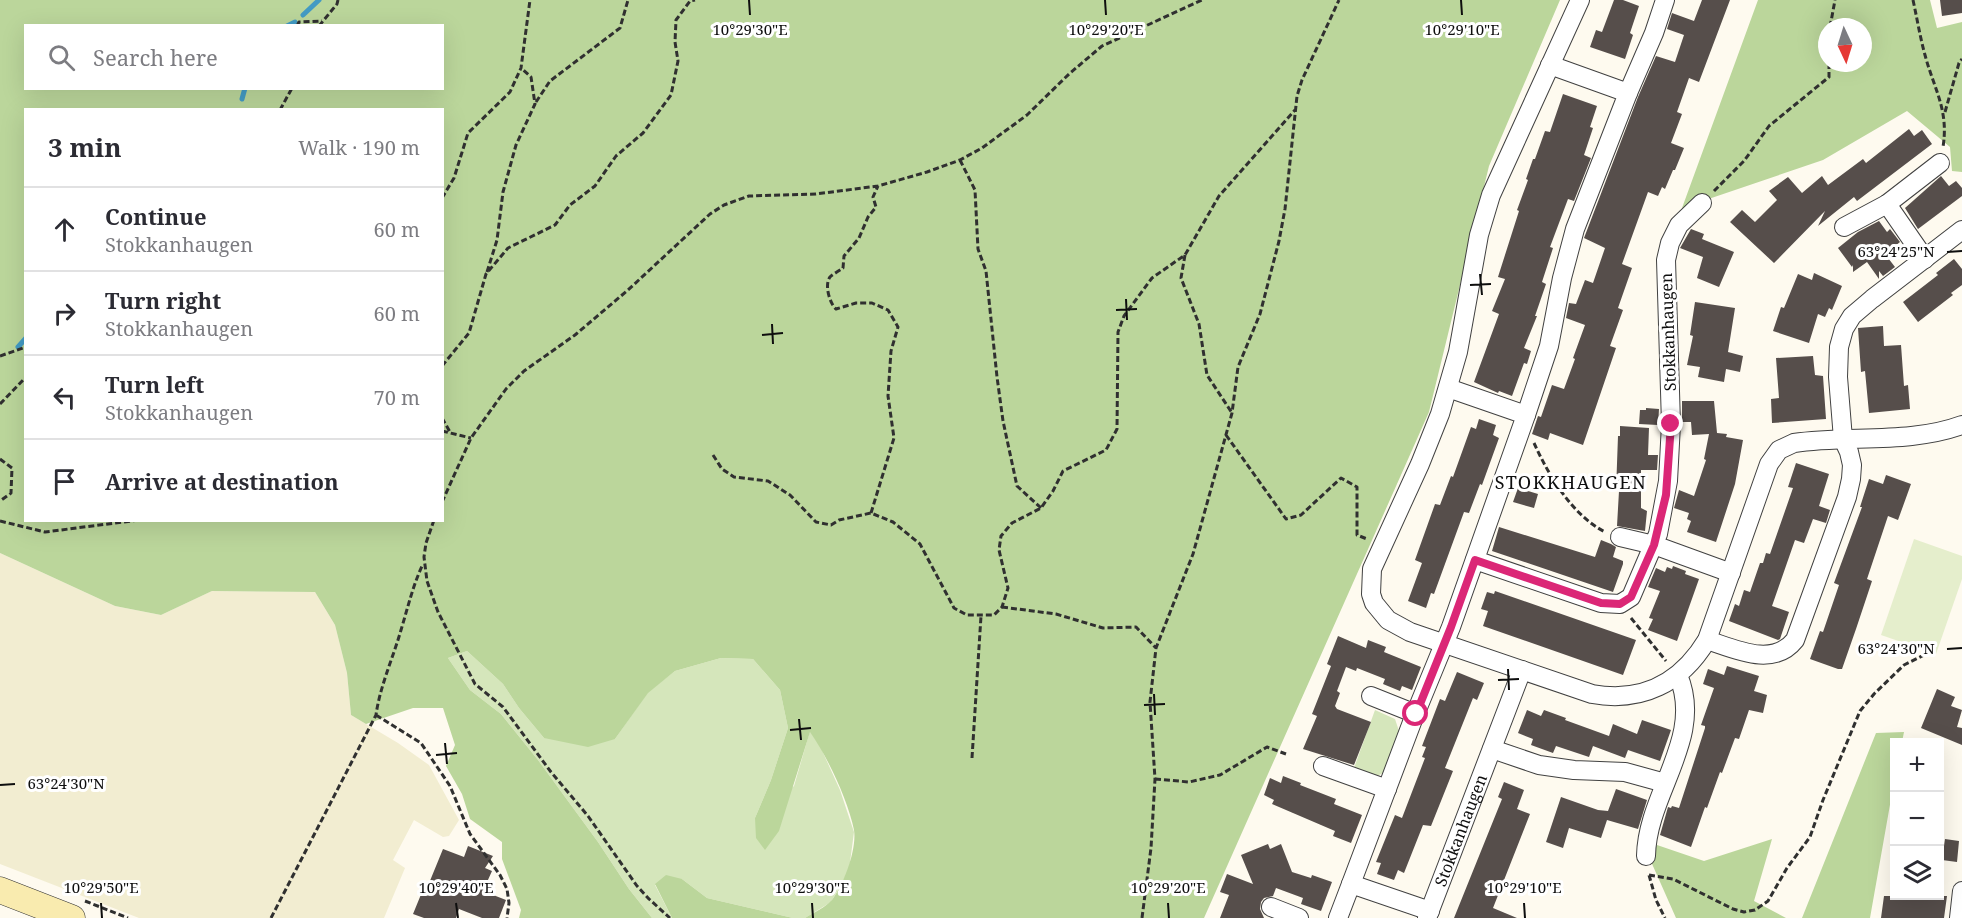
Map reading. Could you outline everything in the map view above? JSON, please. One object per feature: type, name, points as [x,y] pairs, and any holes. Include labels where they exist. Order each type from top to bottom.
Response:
[{"type":"main road","points":[[0,890],[72,918]]},
{"type":"street","points":[[1580,0],[1497,179],[1484,215],[1458,352],[1448,388],[1427,447],[1372,569],[1374,603],[1388,620],[1398,627],[1592,694],[1608,697],[1645,692],[1678,675],[1696,658],[1707,640],[1758,494],[1773,457],[1786,445],[1794,442],[1923,434],[1946,431],[1962,425]]},
{"type":"street","points":[[1338,918],[1445,644],[1524,423],[1549,346],[1562,278],[1575,229],[1654,33],[1665,0]]},
{"type":"street","points":[[1550,64],[1628,93]]},
{"type":"street","points":[[1844,227],[1887,204],[1940,163]]},
{"type":"street","name":"Stokkanhaugen","points":[[1620,604],[1631,597],[1635,591],[1654,545],[1666,495],[1670,432],[1666,260],[1670,243],[1679,225],[1702,202]]},
{"type":"street","points":[[1887,204],[1925,259]]},
{"type":"street","points":[[1707,640],[1757,655],[1785,650],[1795,640],[1850,488],[1851,457],[1843,439],[1838,360],[1840,337],[1859,310],[1962,230]]},
{"type":"street","points":[[1448,388],[1524,423]]},
{"type":"street","points":[[1620,537],[1654,545],[1731,573]]},
{"type":"street","points":[[1475,560],[1601,603],[1620,604]]},
{"type":"street","name":"Stokkanhaugen","points":[[1351,884],[1428,914],[1521,670]]},
{"type":"street","points":[[1646,856],[1649,830],[1686,724],[1686,702],[1678,675]]},
{"type":"street","points":[[1371,696],[1416,714]]},
{"type":"street","points":[[1492,749],[1539,765],[1574,770],[1625,772],[1665,783]]},
{"type":"street","points":[[1323,766],[1387,789]]},
{"type":"street","points":[[1959,918],[1962,891]]},
{"type":"street","points":[[1271,907],[1299,918]]},
{"type":"path","points":[[320,24],[338,0]]},
{"type":"path","points":[[444,195],[454,178],[468,133],[510,92],[521,68],[530,0]]},
{"type":"path","points":[[444,364],[469,333],[497,240],[503,192],[516,145],[536,104],[550,81],[620,28],[628,0]]},
{"type":"path","points":[[486,274],[508,248],[555,225],[570,205],[595,186],[616,156],[643,133],[671,95],[678,61],[675,42],[676,20],[690,2],[695,0]]},
{"type":"path","points":[[444,498],[471,438],[506,388],[524,371],[575,335],[636,283],[694,227],[724,205],[757,195],[816,194],[878,186],[960,160],[989,143],[1027,115],[1102,46],[1202,0]]},
{"type":"path","points":[[1142,918],[1151,849],[1155,779],[1150,702],[1156,648],[1193,554],[1232,413],[1238,367],[1260,314],[1279,241],[1285,209],[1295,110],[1302,80],[1339,0]]},
{"type":"path","points":[[1832,18],[1835,0]]},
{"type":"path","points":[[1913,0],[1924,56],[1944,114],[1945,134],[1940,163]]},
{"type":"path","points":[[298,24],[299,22],[322,21]]},
{"type":"path","points":[[1944,114],[1962,58]]},
{"type":"path","points":[[521,68],[531,77],[536,104]]},
{"type":"path","points":[[1702,202],[1744,161],[1768,126],[1829,77],[1829,72]]},
{"type":"path","points":[[281,108],[291,90]]},
{"type":"path","points":[[1232,413],[1207,375],[1199,324],[1181,278],[1185,255],[1219,196],[1295,110]]},
{"type":"path","points":[[960,160],[975,190],[978,249],[986,271],[998,388],[1017,486],[1041,508]]},
{"type":"path","points":[[871,513],[894,438],[888,396],[891,351],[898,327],[888,310],[872,303],[856,303],[849,307],[836,309],[831,305],[828,282],[830,276],[843,268],[844,256],[859,238],[868,217],[876,207],[873,196],[878,186]]},
{"type":"path","points":[[713,455],[722,469],[734,477],[768,481],[790,495],[816,522],[831,525],[839,520],[871,513],[893,522],[920,544],[954,608],[967,615],[994,615],[1002,606],[1008,588],[999,550],[1001,536],[1011,523],[1041,508],[1063,471],[1106,450],[1117,429],[1118,332],[1124,316],[1152,278],[1185,255]]},
{"type":"path","points":[[0,356],[24,348]]},
{"type":"path","points":[[0,404],[24,379]]},
{"type":"path","points":[[444,422],[451,434]]},
{"type":"path","points":[[1524,423],[1557,485],[1587,520],[1607,533],[1620,537]]},
{"type":"path","points":[[444,432],[471,438]]},
{"type":"path","points":[[1226,435],[1286,519],[1301,515],[1341,478],[1357,487],[1357,535],[1382,545]]},
{"type":"path","points":[[0,459],[12,468],[11,493],[0,501]]},
{"type":"path","points":[[0,521],[45,532],[123,522]]},
{"type":"path","points":[[433,522],[426,543],[424,571],[434,602],[475,684],[503,707],[551,772],[588,816],[637,886],[670,918]]},
{"type":"path","points":[[271,918],[376,715],[414,582],[424,562]]},
{"type":"path","points":[[1620,604],[1678,675]]},
{"type":"path","points":[[1002,606],[1056,614],[1103,628],[1136,627],[1156,648]]},
{"type":"path","points":[[972,758],[981,616]]},
{"type":"path","points":[[1649,875],[1672,879],[1733,909],[1744,912],[1755,910],[1768,901],[1787,868],[1810,837],[1860,711],[1904,665],[1930,652]]},
{"type":"path","points":[[376,715],[421,743],[450,786],[470,834],[500,875],[507,889],[509,903],[507,918]]},
{"type":"path","points":[[1155,779],[1189,782],[1220,775],[1267,747],[1286,754]]},
{"type":"path","points":[[1646,856],[1656,900],[1665,918]]},
{"type":"shaded area","points":[[0,553],[115,606],[161,615],[212,591],[315,592],[335,625],[347,673],[351,715],[429,765],[459,820],[449,836],[443,837],[414,820],[393,860],[405,868],[384,918],[139,918],[0,864]]},
{"type":"green space","points":[[0,0],[1560,0],[1489,166],[1429,412],[1204,918],[805,918],[826,905],[837,893],[852,856],[854,830],[836,779],[810,732],[779,831],[765,850],[756,838],[755,818],[771,780],[788,728],[780,690],[753,659],[721,658],[675,671],[648,693],[615,739],[588,747],[544,738],[503,684],[467,651],[448,658],[470,690],[501,714],[538,760],[652,918],[519,918],[521,910],[502,859],[502,842],[470,819],[462,794],[446,766],[455,745],[443,708],[413,708],[366,724],[351,715],[347,673],[335,625],[315,592],[212,591],[161,615],[115,606],[0,553]]},
{"type":"green space","points":[[1758,0],[1930,0],[1937,28],[1962,22],[1962,172],[1952,171],[1950,147],[1907,111],[1823,160],[1682,208]]},
{"type":"green space","points":[[1914,539],[1962,556],[1962,579],[1936,654],[1881,635]]},
{"type":"green space","points":[[467,651],[503,684],[544,738],[615,739],[648,692],[675,671],[721,658],[753,659],[780,690],[788,728],[771,780],[755,818],[794,786],[810,731],[820,746],[840,790],[854,832],[849,870],[831,902],[805,918],[793,918],[707,898],[682,879],[655,885],[672,918],[652,918],[538,760],[501,714],[470,690],[448,658]]},
{"type":"green space","points":[[1375,710],[1395,719],[1399,731],[1385,772],[1375,777],[1354,768]]},
{"type":"green space","points":[[1904,732],[1903,738],[1890,738],[1890,805],[1870,918],[1802,918],[1876,733]]},
{"type":"green space","points":[[1772,839],[1754,901],[1786,918],[1676,918],[1649,857],[1657,845],[1704,861]]},
{"type":"green space","points":[[666,875],[682,879],[707,898],[793,918],[672,918],[655,884]]},
{"type":"building","points":[[1614,0],[1623,0],[1639,6],[1630,33],[1633,35],[1625,59],[1590,47],[1596,30],[1602,32]]},
{"type":"building","points":[[1702,0],[1730,0],[1699,82],[1689,78],[1677,112],[1682,114],[1671,143],[1684,148],[1675,170],[1665,189],[1662,187],[1658,196],[1648,192],[1622,264],[1632,268],[1618,308],[1623,310],[1610,346],[1616,348],[1583,445],[1550,433],[1548,440],[1532,434],[1538,416],[1541,417],[1552,385],[1564,389],[1585,325],[1566,318],[1569,303],[1576,304],[1585,280],[1593,283],[1605,248],[1584,238],[1656,56],[1675,62],[1684,35],[1667,29],[1672,13],[1694,21]]},
{"type":"building","points":[[1940,0],[1962,0],[1962,13],[1942,16]]},
{"type":"building","points":[[1563,94],[1597,106],[1584,155],[1591,158],[1574,201],[1568,199],[1550,247],[1553,248],[1542,282],[1546,284],[1535,316],[1537,316],[1524,348],[1531,351],[1512,396],[1499,391],[1498,393],[1474,382],[1499,314],[1492,311],[1505,279],[1498,277],[1528,180],[1526,179],[1545,131],[1550,132]]},
{"type":"building","points":[[1909,129],[1914,136],[1922,130],[1932,144],[1857,201],[1854,197],[1818,226],[1825,211],[1774,263],[1730,222],[1742,210],[1755,222],[1777,200],[1769,191],[1788,177],[1802,193],[1822,176],[1828,185],[1863,159],[1866,163]]},
{"type":"building","points":[[1941,176],[1949,186],[1956,181],[1962,188],[1962,196],[1918,229],[1905,208]]},
{"type":"building","points":[[1879,221],[1887,232],[1890,229],[1900,242],[1885,254],[1895,267],[1883,276],[1879,271],[1879,279],[1867,262],[1853,272],[1853,265],[1852,267],[1838,248],[1858,232]]},
{"type":"building","points":[[1691,229],[1704,234],[1702,239],[1734,252],[1719,287],[1697,278],[1703,257],[1680,248]]},
{"type":"building","points":[[1954,259],[1962,269],[1962,285],[1951,293],[1953,295],[1918,322],[1903,302],[1938,275],[1936,273]]},
{"type":"building","points":[[1814,273],[1842,286],[1832,310],[1829,308],[1825,317],[1818,314],[1809,343],[1773,331],[1781,307],[1784,308],[1798,274],[1812,280]]},
{"type":"building","points":[[1695,302],[1735,308],[1728,352],[1743,356],[1740,372],[1726,369],[1724,382],[1698,377],[1700,367],[1687,365],[1693,336],[1690,335]]},
{"type":"building","points":[[1883,326],[1884,346],[1901,345],[1904,386],[1908,385],[1910,409],[1869,413],[1865,371],[1861,372],[1858,328]]},
{"type":"building","points":[[1813,356],[1815,375],[1823,376],[1826,419],[1772,423],[1771,399],[1779,398],[1776,358]]},
{"type":"building","points":[[1682,401],[1714,401],[1717,433],[1743,440],[1735,484],[1716,542],[1687,532],[1691,521],[1687,519],[1689,513],[1674,508],[1679,490],[1694,496],[1706,460],[1704,459],[1709,434],[1692,435],[1691,422],[1682,422]]},
{"type":"building","points":[[1646,408],[1659,409],[1658,425],[1639,424],[1640,410],[1646,410]]},
{"type":"building","points":[[1479,419],[1496,425],[1493,435],[1499,438],[1469,513],[1464,512],[1434,594],[1431,593],[1426,608],[1408,601],[1422,563],[1415,560],[1435,504],[1440,505],[1471,427],[1476,429]]},
{"type":"building","points":[[1620,426],[1649,428],[1648,455],[1658,455],[1657,470],[1641,470],[1641,508],[1647,511],[1645,531],[1617,526],[1619,491],[1616,491]]},
{"type":"building","points":[[1796,463],[1829,474],[1819,506],[1830,510],[1826,523],[1813,519],[1804,543],[1795,540],[1772,606],[1789,612],[1778,640],[1729,621],[1735,604],[1739,606],[1744,590],[1750,592],[1766,553],[1770,554],[1793,488],[1788,487]]},
{"type":"building","points":[[1886,475],[1911,484],[1898,520],[1888,516],[1867,579],[1872,581],[1842,669],[1838,669],[1810,659],[1820,631],[1823,632],[1839,585],[1834,583],[1862,507],[1860,507],[1869,479],[1883,484]]},
{"type":"building","points":[[1518,488],[1538,494],[1534,508],[1513,502]]},
{"type":"building","points":[[1499,527],[1595,557],[1601,540],[1611,544],[1616,547],[1613,557],[1623,561],[1613,592],[1492,551]]},
{"type":"building","points":[[1673,566],[1699,579],[1677,641],[1648,630],[1653,619],[1649,618],[1660,591],[1648,587],[1656,568],[1665,572],[1667,567],[1672,569]]},
{"type":"building","points":[[1495,591],[1636,640],[1623,675],[1483,626],[1488,611],[1481,609],[1487,592],[1494,594]]},
{"type":"building","points":[[1338,636],[1366,648],[1368,640],[1386,647],[1384,652],[1421,667],[1412,690],[1402,686],[1400,691],[1383,684],[1385,679],[1357,668],[1356,671],[1346,667],[1337,691],[1340,693],[1335,706],[1337,709],[1371,722],[1354,765],[1303,749],[1317,716],[1312,714],[1331,666],[1327,664]]},
{"type":"building","points":[[1727,666],[1759,676],[1754,691],[1767,695],[1763,713],[1749,710],[1739,739],[1735,738],[1707,808],[1705,807],[1691,847],[1660,835],[1668,807],[1679,808],[1705,728],[1701,725],[1714,688],[1703,684],[1708,669],[1724,675]]},
{"type":"building","points":[[1457,672],[1484,683],[1477,700],[1473,698],[1445,768],[1453,771],[1431,826],[1423,825],[1404,873],[1398,870],[1394,880],[1377,874],[1381,863],[1376,862],[1395,815],[1402,818],[1425,758],[1422,757],[1426,747],[1422,746],[1440,699],[1445,701]]},
{"type":"building","points":[[1937,689],[1955,697],[1951,706],[1962,710],[1957,727],[1962,728],[1962,745],[1921,728]]},
{"type":"building","points":[[1527,710],[1541,716],[1544,710],[1609,736],[1613,724],[1637,734],[1642,720],[1671,730],[1660,761],[1628,750],[1625,758],[1593,746],[1589,757],[1556,746],[1553,753],[1531,745],[1533,739],[1518,733]]},
{"type":"building","points":[[1283,776],[1336,799],[1334,804],[1362,815],[1351,843],[1333,836],[1335,831],[1272,804],[1274,800],[1264,795],[1270,778],[1281,783]]},
{"type":"building","points":[[1504,782],[1524,790],[1517,809],[1530,814],[1493,908],[1517,918],[1454,918],[1502,799],[1498,797]]},
{"type":"building","points":[[1616,789],[1647,800],[1638,829],[1607,820],[1601,838],[1569,828],[1563,848],[1546,842],[1561,797],[1598,810],[1608,811]]},
{"type":"building","points":[[1945,839],[1959,841],[1957,862],[1944,860]]},
{"type":"building","points":[[1268,844],[1270,849],[1281,844],[1292,872],[1311,878],[1312,875],[1332,882],[1321,911],[1301,904],[1303,898],[1276,888],[1273,896],[1264,898],[1261,902],[1260,909],[1264,918],[1220,918],[1229,895],[1220,892],[1227,874],[1253,884],[1241,855]]},
{"type":"building","points":[[468,846],[493,856],[485,868],[492,871],[483,891],[506,900],[499,918],[482,918],[459,909],[456,918],[424,918],[413,914],[422,892],[425,893],[443,849],[464,857]]},
{"type":"building","points":[[1884,896],[1890,896],[1890,900],[1944,900],[1944,896],[1947,896],[1944,918],[1881,918]]},
{"type":"waterway","points":[[303,15],[319,0]]},
{"type":"waterway","points":[[291,24],[295,22]]},
{"type":"waterway","points":[[242,99],[244,90]]},
{"type":"waterway","points":[[18,347],[24,340]]},
{"type":"district","name":"STOKKHAUGEN","points":[[1571,483]]},
{"type":"route","points":[[1416,714],[1445,644],[1475,560],[1601,603],[1615,605],[1631,597],[1654,545],[1662,517],[1668,481],[1671,424]]}]
